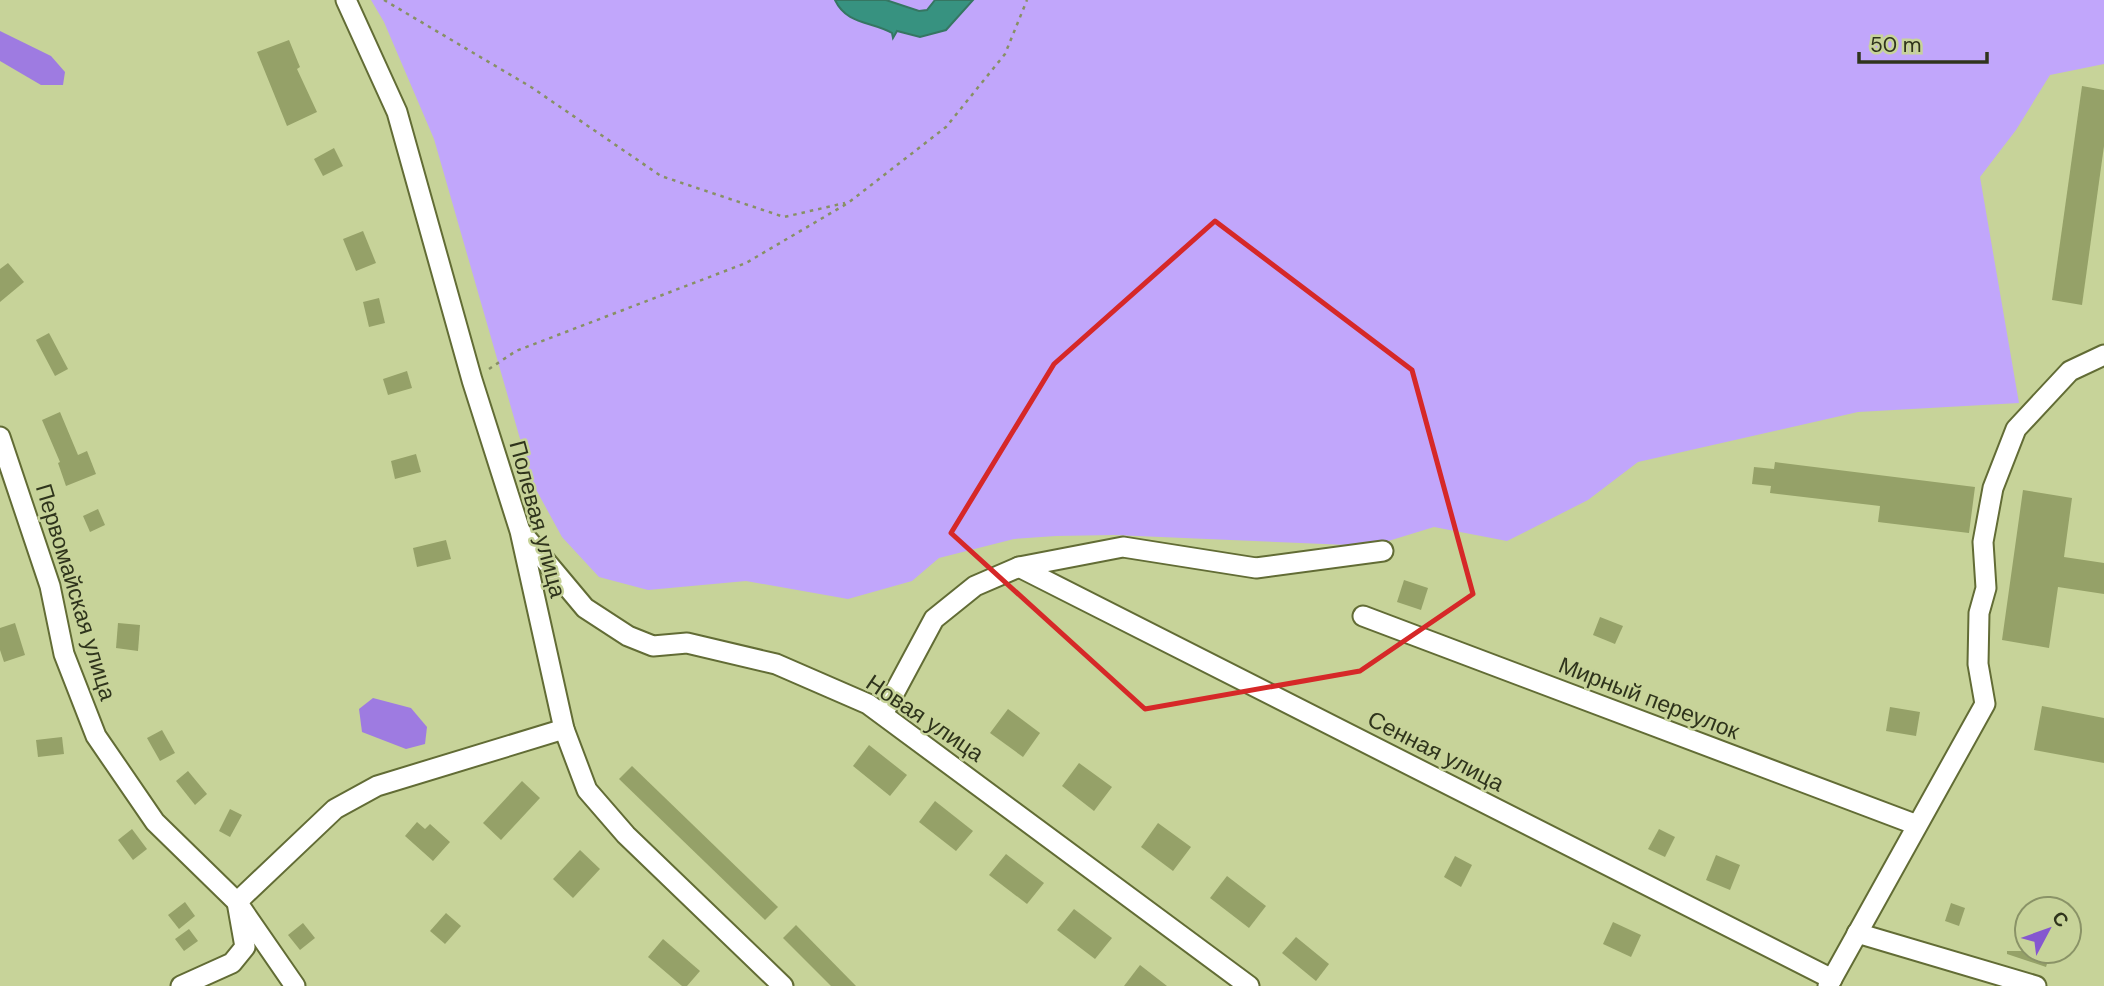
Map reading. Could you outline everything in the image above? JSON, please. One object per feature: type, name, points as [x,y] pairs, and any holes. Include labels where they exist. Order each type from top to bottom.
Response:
[{"type":"street","name":"Полевая улица","points":[[346,0],[397,111],[472,380],[520,531],[564,729],[587,790],[626,835],[783,986]]},
{"type":"street","points":[[1830,982],[1984,704],[1978,664],[1979,613],[1986,588],[1983,542],[1993,488],[2016,429],[2070,371],[2104,355]]},
{"type":"street","name":"Первомайская улица","points":[[0,437],[50,586],[64,654],[96,736],[155,822],[237,902],[295,986]]},
{"type":"street","name":"Новая улица","points":[[520,531],[585,608],[628,636],[653,646],[687,643],[776,664],[868,704],[1249,986]]},
{"type":"street","points":[[883,714],[934,619],[975,586],[1019,567],[1123,547],[1256,568],[1383,551]]},
{"type":"street","name":"Сенная улица","points":[[1019,567],[1830,982]]},
{"type":"street","name":"Мирный переулок","points":[[1363,617],[1917,825]]},
{"type":"street","points":[[181,986],[232,963],[245,947],[237,902],[335,809],[377,786],[564,729]]},
{"type":"street","points":[[1857,933],[2036,986]]},
{"type":"path","points":[[384,0],[531,87],[661,176],[785,217],[848,203]]},
{"type":"path","points":[[472,380],[516,351],[746,263],[848,203],[946,127],[1004,54],[1027,0]]},
{"type":"highlighted area","points":[[1215,221],[1412,370],[1473,594],[1360,671],[1145,709],[951,533],[1054,364]]},
{"type":"shaded area","points":[[371,0],[2104,0],[2104,64],[2050,75],[2016,130],[1980,177],[2019,403],[1858,412],[1638,462],[1588,500],[1507,541],[1434,527],[1372,546],[1114,535],[1014,539],[939,558],[912,581],[848,599],[746,581],[648,590],[599,577],[562,537],[533,484],[434,139],[384,22]]},
{"type":"shaded area","points":[[0,31],[51,56],[65,72],[63,85],[41,85],[0,61]]},
{"type":"shaded area","points":[[373,698],[411,708],[427,727],[425,744],[406,749],[362,732],[359,709]]},
{"type":"water","points":[[835,0],[886,0],[919,11],[927,10],[935,0],[973,0],[946,30],[920,37],[897,31],[893,38],[892,33],[846,14]]},
{"type":"building","points":[[289,40],[300,67],[297,69],[317,112],[287,126],[257,52]]},
{"type":"building","points":[[2082,86],[2104,90],[2104,146],[2082,305],[2052,300]]},
{"type":"building","points":[[334,148],[343,166],[323,176],[314,159]]},
{"type":"building","points":[[363,231],[376,263],[356,271],[343,239]]},
{"type":"building","points":[[8,263],[24,282],[0,302],[0,269]]},
{"type":"building","points":[[379,298],[385,323],[369,327],[363,302]]},
{"type":"building","points":[[49,333],[68,369],[55,376],[36,340]]},
{"type":"building","points":[[407,371],[412,388],[388,395],[383,379]]},
{"type":"building","points":[[60,412],[78,455],[87,451],[96,474],[66,486],[58,463],[60,462],[42,420]]},
{"type":"building","points":[[416,454],[421,472],[395,479],[391,461]]},
{"type":"building","points":[[1775,462],[1975,487],[1969,533],[1878,522],[1880,506],[1770,493],[1771,486],[1752,484],[1754,467],[1774,469]]},
{"type":"building","points":[[2023,490],[2072,498],[2064,557],[2104,563],[2104,594],[2058,587],[2049,648],[2002,640]]},
{"type":"building","points":[[98,509],[105,525],[90,532],[83,516]]},
{"type":"building","points":[[446,540],[451,559],[417,567],[413,548]]},
{"type":"building","points":[[1404,580],[1428,588],[1421,610],[1397,602]]},
{"type":"building","points":[[1600,617],[1623,626],[1615,644],[1593,635]]},
{"type":"building","points":[[15,623],[25,655],[4,662],[0,650],[0,628]]},
{"type":"building","points":[[118,623],[140,625],[138,651],[116,648]]},
{"type":"building","points":[[2042,706],[2104,718],[2104,763],[2034,750]]},
{"type":"building","points":[[1890,707],[1920,712],[1916,736],[1886,731]]},
{"type":"building","points":[[1008,709],[1040,733],[1023,757],[990,733]]},
{"type":"building","points":[[162,730],[175,753],[160,761],[147,738]]},
{"type":"building","points":[[62,737],[64,754],[38,757],[36,740]]},
{"type":"building","points":[[869,745],[907,775],[890,796],[853,766]]},
{"type":"building","points":[[1079,763],[1112,787],[1094,811],[1062,786]]},
{"type":"building","points":[[632,766],[778,907],[765,920],[619,779]]},
{"type":"building","points":[[188,771],[207,794],[195,805],[176,781]]},
{"type":"building","points":[[522,781],[540,798],[501,840],[483,823]]},
{"type":"building","points":[[935,801],[973,831],[956,851],[919,822]]},
{"type":"building","points":[[230,809],[242,815],[230,837],[219,831]]},
{"type":"building","points":[[417,822],[425,829],[430,824],[450,842],[433,861],[405,836]]},
{"type":"building","points":[[1158,823],[1191,847],[1173,871],[1141,847]]},
{"type":"building","points":[[132,829],[147,849],[133,860],[118,840]]},
{"type":"building","points":[[1659,829],[1675,837],[1665,857],[1648,849]]},
{"type":"building","points":[[580,850],[600,869],[573,898],[553,879]]},
{"type":"building","points":[[1006,854],[1044,883],[1027,904],[989,875]]},
{"type":"building","points":[[1716,855],[1740,865],[1730,890],[1706,880]]},
{"type":"building","points":[[1455,856],[1472,865],[1461,887],[1444,877]]},
{"type":"building","points":[[1227,876],[1266,906],[1249,928],[1210,898]]},
{"type":"building","points":[[185,902],[195,916],[179,929],[168,915]]},
{"type":"building","points":[[1951,903],[1965,908],[1959,926],[1945,921]]},
{"type":"building","points":[[1074,909],[1112,938],[1095,959],[1057,930]]},
{"type":"building","points":[[446,913],[461,926],[445,944],[430,931]]},
{"type":"building","points":[[1613,922],[1641,935],[1631,957],[1603,944]]},
{"type":"building","points":[[303,923],[315,938],[300,950],[288,935]]},
{"type":"building","points":[[796,925],[856,986],[831,986],[783,938]]},
{"type":"building","points":[[189,929],[198,941],[184,951],[175,939]]},
{"type":"building","points":[[1296,937],[1329,964],[1316,981],[1282,953]]},
{"type":"building","points":[[663,939],[700,971],[687,986],[682,986],[648,957]]},
{"type":"building","points":[[1140,965],[1167,986],[1124,986]]}]
